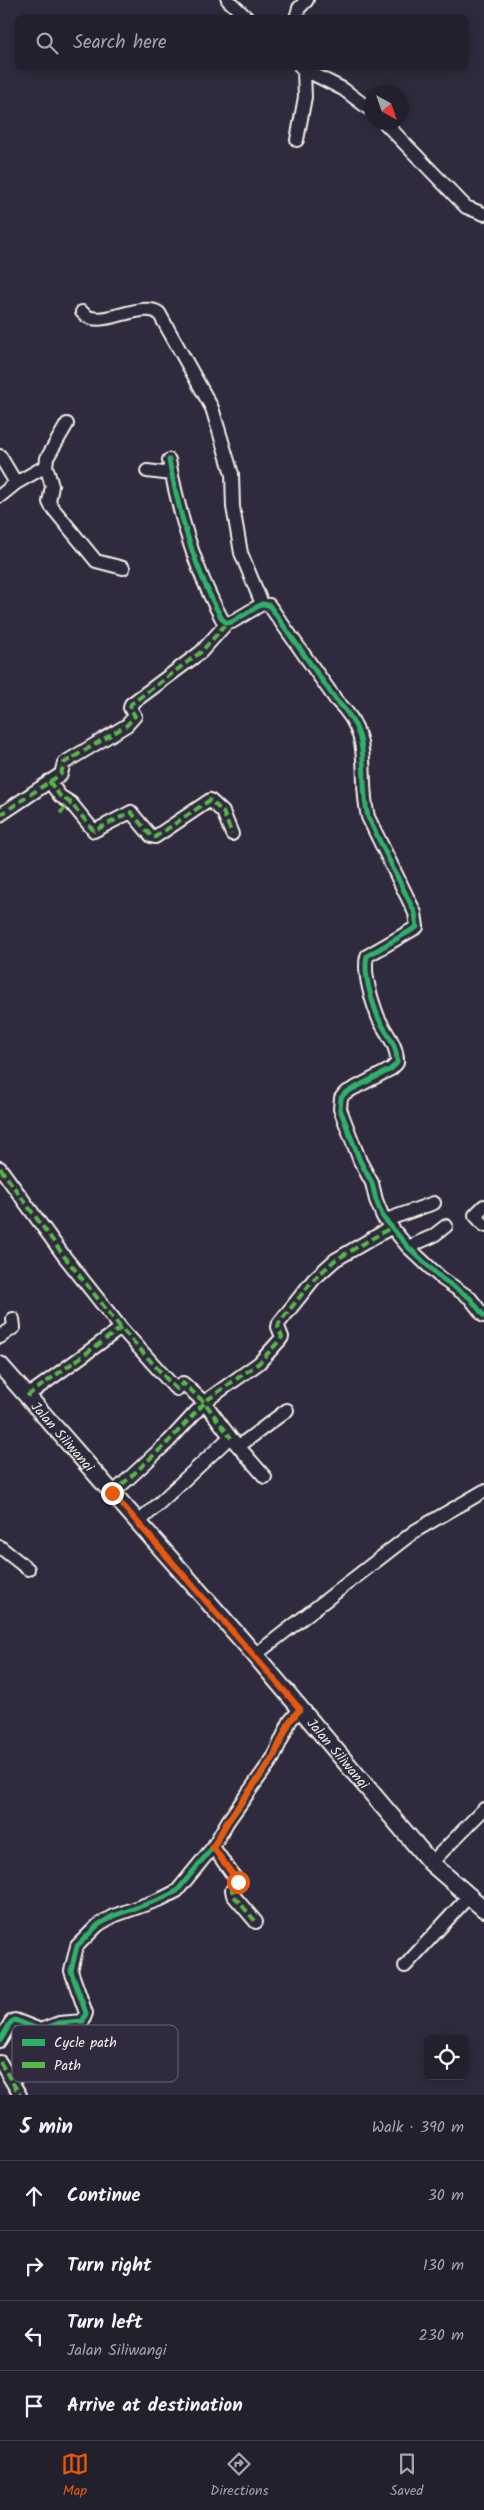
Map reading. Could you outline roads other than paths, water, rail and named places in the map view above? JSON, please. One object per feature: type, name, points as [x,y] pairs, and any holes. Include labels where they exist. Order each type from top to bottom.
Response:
[{"type":"main road","name":"Jalan Siliwangi","points":[[0,1365],[256,1656],[431,1863],[484,1910]]},
{"type":"street","points":[[228,0],[244,15]]},
{"type":"street","points":[[297,15],[299,8],[307,0]]},
{"type":"street","points":[[296,140],[305,97],[303,70]]},
{"type":"street","points":[[305,70],[343,89],[364,105]]},
{"type":"street","points":[[392,130],[466,207],[484,214]]},
{"type":"street","points":[[82,312],[86,316],[96,318],[153,310],[162,319],[212,408],[232,474],[233,507],[241,553],[262,604]]},
{"type":"street","points":[[67,424],[51,450],[46,466],[52,486],[51,506],[96,561],[123,568]]},
{"type":"street","points":[[0,456],[16,483]]},
{"type":"street","points":[[169,460],[185,528],[201,574],[222,619],[227,623]]},
{"type":"street","points":[[0,496],[16,483],[46,466]]},
{"type":"street","points":[[147,471],[172,474]]},
{"type":"street","points":[[0,815],[62,773],[64,763],[128,725],[135,716],[130,708],[131,704],[201,652],[227,623],[232,622],[262,604],[270,605],[336,700],[354,719],[361,741],[364,801],[368,817],[417,922],[414,931],[372,951],[366,956],[365,962],[378,1018],[397,1049],[397,1063],[392,1069],[348,1090],[341,1098],[340,1103],[360,1160],[372,1183],[376,1200],[389,1224],[408,1246],[441,1278],[478,1306],[484,1316]]},
{"type":"street","points":[[49,782],[60,796],[71,803],[94,831],[130,812],[153,837],[210,800],[223,812],[232,834]]},
{"type":"street","points":[[60,813],[71,803]]},
{"type":"street","points":[[0,1168],[64,1256],[121,1328],[174,1387],[177,1389],[184,1383],[205,1403],[265,1477]]},
{"type":"street","points":[[112,1493],[169,1441],[219,1390],[241,1378],[259,1363],[282,1337],[278,1327],[279,1323],[314,1279],[340,1256],[389,1224],[434,1203]]},
{"type":"street","points":[[484,1206],[475,1215],[484,1225]]},
{"type":"street","points":[[408,1246],[433,1236],[446,1226]]},
{"type":"street","points":[[0,1337],[14,1327],[13,1319]]},
{"type":"street","points":[[27,1396],[121,1328]]},
{"type":"street","points":[[138,1524],[235,1442],[287,1410]]},
{"type":"street","points":[[256,1656],[415,1531],[484,1491]]},
{"type":"street","points":[[256,1656],[382,1560],[484,1499]]},
{"type":"street","points":[[0,1547],[28,1569]]},
{"type":"street","points":[[54,2025],[83,2021],[86,2013],[71,1971],[77,1946],[98,1925],[113,1916],[161,1899],[177,1890],[213,1847],[228,1821],[273,1758],[290,1721],[300,1709]]},
{"type":"street","points":[[431,1863],[484,1809]]},
{"type":"street","points":[[213,1847],[238,1882],[232,1890],[233,1895],[256,1922]]},
{"type":"street","points":[[404,1966],[468,1896]]},
{"type":"street","points":[[0,2041],[11,2022],[15,2020],[28,2025]]},
{"type":"street","points":[[0,2062],[12,2082]]},
{"type":"street","points":[[12,2082],[20,2095]]}]
